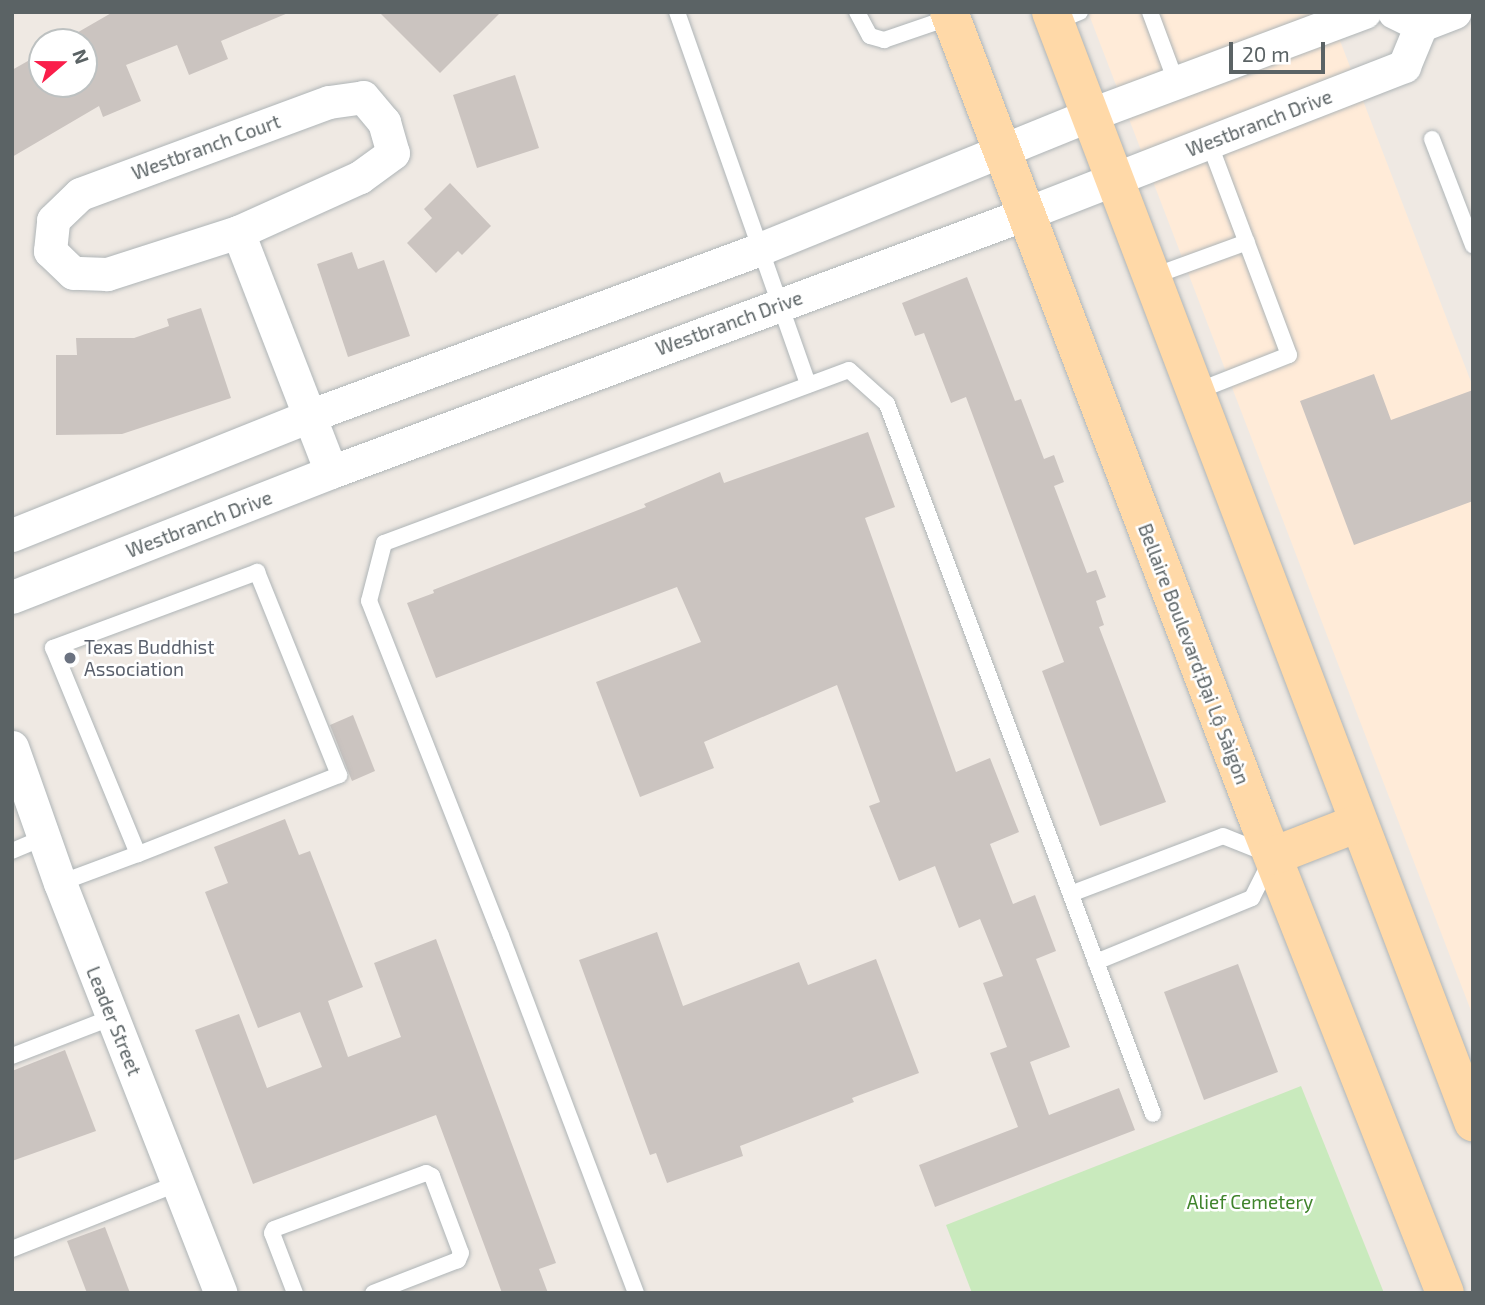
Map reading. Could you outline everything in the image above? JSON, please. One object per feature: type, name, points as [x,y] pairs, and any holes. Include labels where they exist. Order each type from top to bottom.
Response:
[{"type":"main road","name":"Bellaire Boulevard;Đại Lộ Sàigòn","points":[[950,15],[1444,1293]]},
{"type":"main road","points":[[1062,16],[1089,115],[1473,1122]]},
{"type":"main road","points":[[1273,856],[1358,823]]},
{"type":"street","points":[[12,536],[309,416],[762,248],[1002,153],[1089,115],[1364,12]]},
{"type":"street","name":"Westbranch Drive","points":[[12,597],[331,472],[1025,214],[1404,66],[1407,18],[1455,12]]},
{"type":"street","name":"Westbranch Court","points":[[363,97],[384,122],[393,153],[360,177],[238,232],[107,274],[72,273],[50,251],[53,219],[80,194],[329,102],[363,97]]},
{"type":"street","points":[[238,232],[331,472]]},
{"type":"street","name":"Leader Street","points":[[12,747],[60,883],[221,1293]]},
{"type":"lane","points":[[677,12],[808,385]]},
{"type":"lane","points":[[857,12],[870,36],[884,40],[950,15]]},
{"type":"lane","points":[[1150,12],[1177,82]]},
{"type":"lane","points":[[1432,139],[1473,245]]},
{"type":"lane","points":[[1195,392],[1289,355],[1209,142]]},
{"type":"lane","points":[[1152,277],[1247,242]]},
{"type":"lane","points":[[636,1293],[501,936],[369,601],[384,543],[849,370],[887,404],[1073,893],[1153,1114]]},
{"type":"lane","points":[[60,883],[138,854],[339,775],[257,572],[53,648],[138,854]]},
{"type":"lane","points":[[1073,893],[1223,836],[1273,856],[1252,898],[1096,962]]},
{"type":"lane","points":[[12,851],[45,837]]},
{"type":"lane","points":[[12,1056],[113,1017]]},
{"type":"lane","points":[[295,1293],[272,1233],[274,1229],[426,1173],[432,1176],[461,1253],[458,1260],[373,1293]]},
{"type":"lane","points":[[12,1249],[179,1183]]},
{"type":"shaded area","points":[[1088,12],[1329,12],[1473,387],[1473,1016]]},
{"type":"green space","name":"Alief Cemetery","points":[[1301,1086],[1384,1293],[972,1293],[946,1225]]},
{"type":"building","points":[[113,12],[288,13],[221,41],[228,59],[189,75],[177,45],[126,65],[141,101],[103,117],[99,106],[12,157],[12,70],[28,61],[28,98],[98,98],[98,28],[85,28]]},
{"type":"building","points":[[379,12],[501,12],[440,73]]},
{"type":"building","points":[[515,75],[539,148],[477,168],[453,95]]},
{"type":"building","points":[[450,183],[491,226],[462,255],[458,251],[436,273],[407,243],[432,218],[424,209]]},
{"type":"building","points":[[352,252],[358,269],[384,260],[410,336],[348,357],[317,264]]},
{"type":"building","points":[[967,277],[1015,401],[1021,399],[1044,459],[1054,455],[1064,482],[1054,486],[1087,573],[1096,570],[1106,597],[1096,601],[1104,625],[1099,627],[1166,802],[1100,826],[1042,671],[1064,662],[966,397],[951,403],[924,333],[915,336],[902,303]]},
{"type":"building","points":[[201,308],[231,398],[122,434],[56,435],[56,355],[77,355],[76,338],[134,338],[169,326],[167,319]]},
{"type":"building","points":[[1374,374],[1391,420],[1473,390],[1473,501],[1354,545],[1300,401]]},
{"type":"building","points":[[868,432],[895,507],[865,518],[956,772],[990,758],[1019,832],[990,844],[1013,904],[1035,895],[1056,951],[1036,959],[1070,1047],[1030,1062],[1049,1115],[1119,1088],[1135,1130],[935,1207],[919,1165],[1018,1127],[990,1053],[1007,1047],[983,983],[1003,976],[980,919],[959,928],[935,866],[899,881],[869,806],[880,802],[837,685],[704,742],[714,768],[640,797],[596,682],[701,642],[677,587],[436,678],[407,603],[434,593],[433,590],[646,507],[644,504],[720,472],[724,483]]},
{"type":"building","points":[[353,715],[375,771],[352,781],[330,725]]},
{"type":"building","points":[[285,819],[299,855],[310,851],[363,987],[328,1001],[348,1057],[401,1037],[374,963],[436,939],[556,1263],[539,1269],[548,1293],[502,1293],[436,1115],[253,1184],[195,1030],[239,1014],[267,1088],[322,1067],[300,1012],[258,1028],[205,892],[228,883],[214,847]]},
{"type":"building","points":[[657,932],[683,1006],[799,962],[808,985],[876,959],[919,1073],[852,1098],[854,1102],[740,1146],[743,1156],[667,1183],[656,1153],[650,1155],[579,960]]},
{"type":"building","points":[[1238,964],[1278,1072],[1204,1100],[1164,992]]},
{"type":"building","points":[[65,1050],[96,1131],[12,1161],[12,1071]]},
{"type":"building","points":[[105,1227],[130,1293],[87,1293],[67,1241]]},
{"type":"place","name":"Texas Buddhist Association","points":[[70,658]]}]
